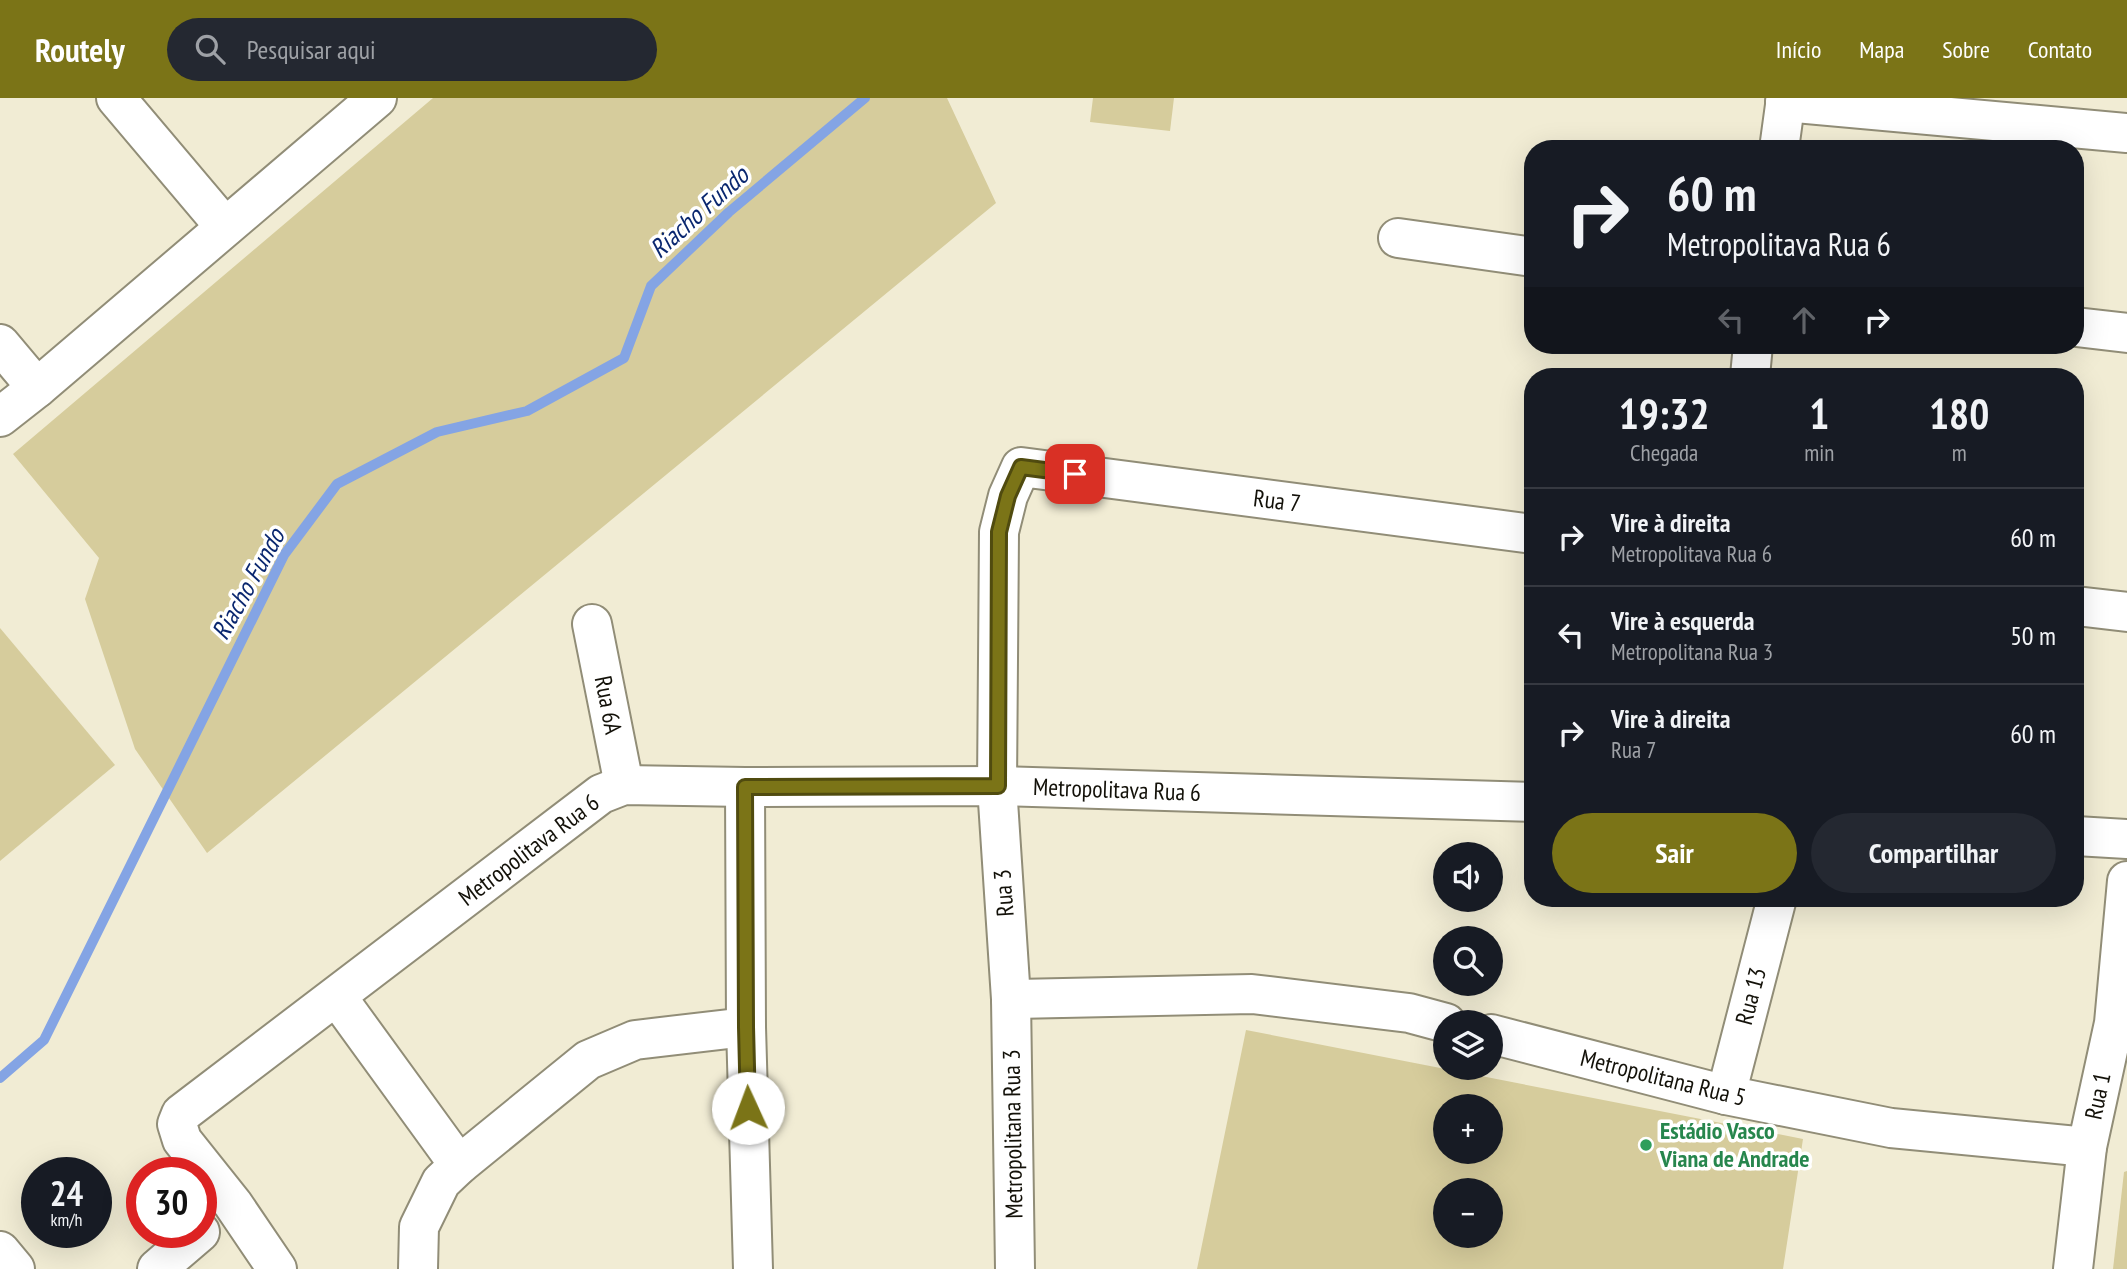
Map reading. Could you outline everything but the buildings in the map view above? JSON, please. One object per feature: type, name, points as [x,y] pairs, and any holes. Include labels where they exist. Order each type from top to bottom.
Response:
[{"type":"street","points":[[117,98],[225,227]]},
{"type":"street","points":[[0,417],[377,98]]},
{"type":"street","points":[[1780,140],[1786,100],[2127,132]]},
{"type":"street","points":[[1398,238],[1524,256]]},
{"type":"street","points":[[2084,328],[2127,333]]},
{"type":"street","points":[[0,344],[37,388]]},
{"type":"street","name":"Rua 7","points":[[998,786],[999,532],[1008,496],[1021,467],[1524,533]]},
{"type":"street","points":[[2084,607],[2127,612]]},
{"type":"street","name":"Rua 6A","points":[[592,624],[624,785]]},
{"type":"street","name":"Metropolitava Rua 6","points":[[233,1204],[182,1140],[177,1124],[181,1114],[601,794],[624,785],[998,786],[1524,802]]},
{"type":"street","name":"Rua 3","points":[[998,786],[1011,999]]},
{"type":"street","points":[[745,787],[746,1027],[753,1269]]},
{"type":"street","points":[[2084,836],[2127,839]]},
{"type":"street","name":"Rua 1","points":[[2073,1269],[2087,1147],[2120,1034],[2127,881]]},
{"type":"street","name":"Rua 13","points":[[1726,1095],[1775,907]]},
{"type":"street","points":[[1011,999],[1252,995],[1409,1013],[1433,1019]]},
{"type":"street","points":[[337,997],[458,1166]]},
{"type":"street","name":"Metropolitana Rua 3","points":[[1011,999],[1015,1269]]},
{"type":"street","points":[[418,1269],[419,1227],[441,1182],[588,1060],[635,1040],[746,1027]]},
{"type":"street","name":"Metropolitana Rua 5","points":[[1503,1037],[1726,1095],[1891,1128],[2087,1147]]},
{"type":"street","points":[[217,1218],[233,1204],[277,1269]]},
{"type":"street","points":[[157,1269],[181,1248]]},
{"type":"street","points":[[0,1251],[15,1269]]},
{"type":"shaded area","points":[[433,98],[947,98],[996,203],[207,853],[135,749],[85,599],[99,558],[13,454]]},
{"type":"shaded area","points":[[1093,98],[1174,98],[1170,131],[1090,122]]},
{"type":"shaded area","points":[[0,628],[115,765],[0,861]]},
{"type":"shaded area","name":"Estádio Vasco Viana de Andrade","points":[[1246,1030],[1433,1067],[1433,1080],[1502,1080],[1803,1139],[1783,1269],[1197,1269]]},
{"type":"shaded area","points":[[2127,1171],[2127,1269],[2113,1269],[2124,1172]]},
{"type":"waterway","name":"Riacho Fundo","points":[[0,1078],[44,1040],[284,555],[337,484],[437,432],[527,411],[624,358],[651,286],[729,212],[865,98]]},
{"type":"place","name":"Estádio Vasco Viana de Andrade","points":[[1646,1145]]},
{"type":"route","points":[[748,1108],[745,787],[998,786],[999,532],[1008,496],[1021,467],[1075,474]]}]
